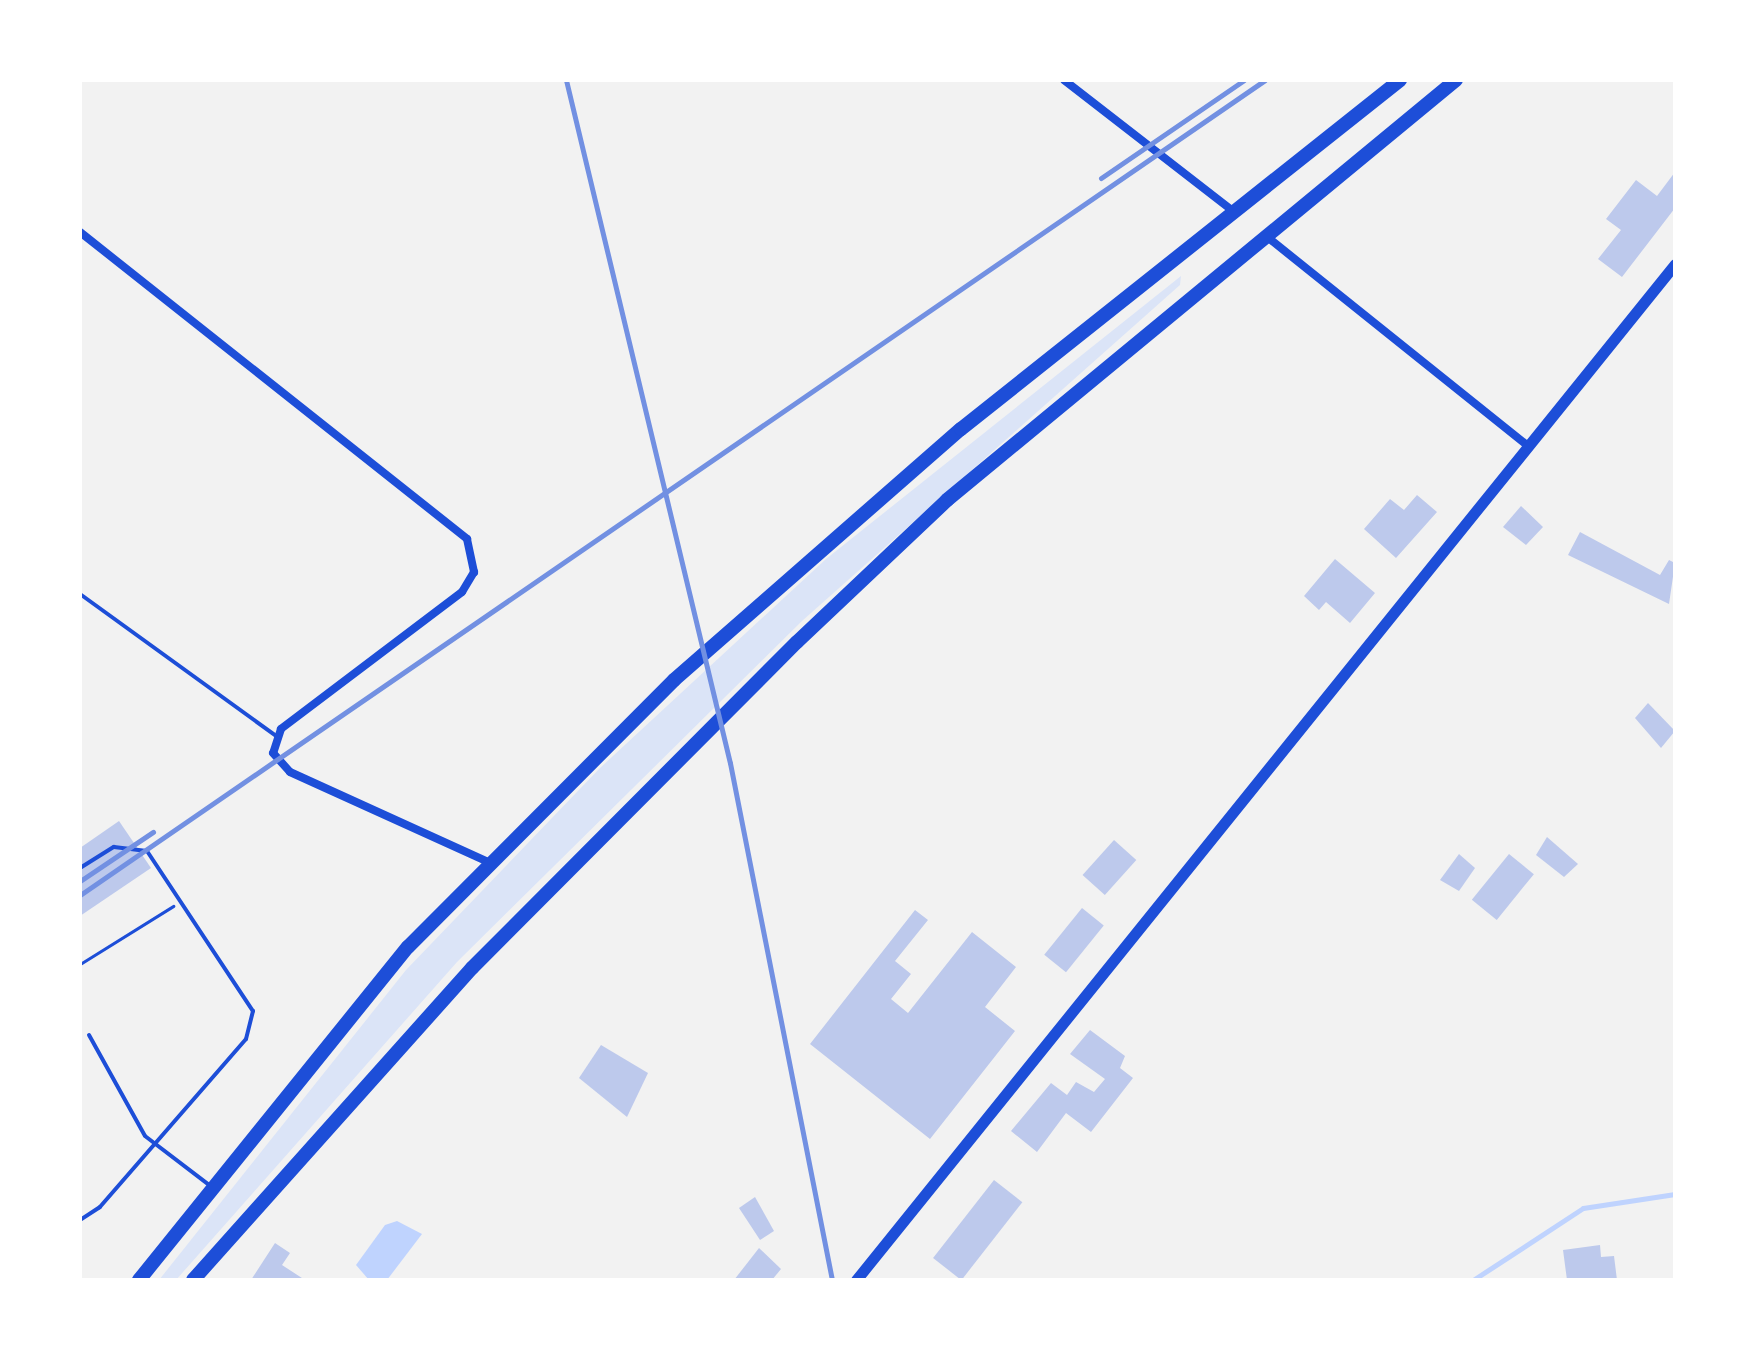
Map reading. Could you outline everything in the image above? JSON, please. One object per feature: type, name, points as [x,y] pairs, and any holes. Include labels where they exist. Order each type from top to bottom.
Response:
[{"type":"highway","points":[[139,1280],[211,1187],[486,861],[794,568],[1233,211],[1400,80]]},
{"type":"highway","points":[[193,1280],[472,968],[797,642],[947,500],[1456,80]]},
{"type":"street","points":[[1064,80],[1233,211]]},
{"type":"street","points":[[80,232],[473,549],[474,572],[462,592],[276,736],[273,753],[282,768],[486,861]]},
{"type":"street","points":[[1266,236],[1527,445]]},
{"type":"street","points":[[856,1280],[1675,264]]},
{"type":"lane","points":[[80,594],[276,736]]},
{"type":"lane","points":[[80,868],[114,847],[137,846],[183,900],[250,996],[252,1025],[155,1146],[80,1220]]},
{"type":"lane","points":[[89,1035],[155,1146],[211,1187]]},
{"type":"path","points":[[80,964],[183,900]]},
{"type":"shaded area","points":[[1181,276],[1180,285],[802,621],[457,962],[176,1280],[159,1280],[406,970],[600,768],[826,559]]},
{"type":"water","points":[[397,1221],[422,1234],[387,1280],[369,1280],[356,1265],[385,1225]]},
{"type":"building","points":[[1675,172],[1675,208],[1622,277],[1598,259],[1621,230],[1606,219],[1636,180],[1657,196]]},
{"type":"building","points":[[1417,495],[1437,512],[1396,558],[1364,529],[1390,499],[1404,510]]},
{"type":"building","points":[[1521,506],[1543,527],[1526,545],[1503,527]]},
{"type":"building","points":[[1580,532],[1660,575],[1669,560],[1675,563],[1669,604],[1568,555]]},
{"type":"building","points":[[1335,559],[1375,593],[1350,623],[1326,602],[1319,610],[1304,596]]},
{"type":"building","points":[[1648,703],[1675,731],[1661,748],[1635,718]]},
{"type":"building","points":[[119,821],[151,868],[80,916],[80,848]]},
{"type":"building","points":[[1547,837],[1578,864],[1564,877],[1536,855]]},
{"type":"building","points":[[1114,840],[1136,860],[1105,895],[1083,875]]},
{"type":"building","points":[[1459,854],[1475,868],[1459,891],[1440,880]]},
{"type":"building","points":[[1509,854],[1534,874],[1497,920],[1472,900]]},
{"type":"building","points":[[1082,908],[1104,926],[1066,972],[1044,955]]},
{"type":"building","points":[[915,910],[928,920],[895,961],[911,974],[891,999],[908,1013],[972,932],[1016,967],[985,1007],[1015,1031],[930,1139],[810,1044]]},
{"type":"building","points":[[1090,1030],[1125,1056],[1120,1068],[1133,1078],[1091,1132],[1066,1113],[1037,1152],[1011,1131],[1051,1083],[1067,1095],[1076,1082],[1094,1092],[1105,1079],[1070,1054]]},
{"type":"building","points":[[601,1045],[648,1073],[627,1117],[579,1078]]},
{"type":"building","points":[[994,1180],[1022,1202],[962,1280],[933,1258]]},
{"type":"building","points":[[755,1197],[774,1231],[760,1240],[739,1208]]},
{"type":"building","points":[[275,1243],[290,1253],[282,1265],[305,1280],[251,1280]]},
{"type":"building","points":[[1600,1245],[1601,1257],[1614,1256],[1617,1280],[1567,1280],[1563,1250]]},
{"type":"building","points":[[759,1248],[781,1269],[772,1280],[734,1280]]},
{"type":"waterway","points":[[1473,1280],[1583,1208],[1675,1194]]},
{"type":"railway","points":[[566,80],[730,763],[832,1280]]},
{"type":"railway","points":[[1101,178],[1244,80]]},
{"type":"railway","points":[[80,895],[1265,80]]},
{"type":"railway","points":[[80,881],[153,832]]}]
